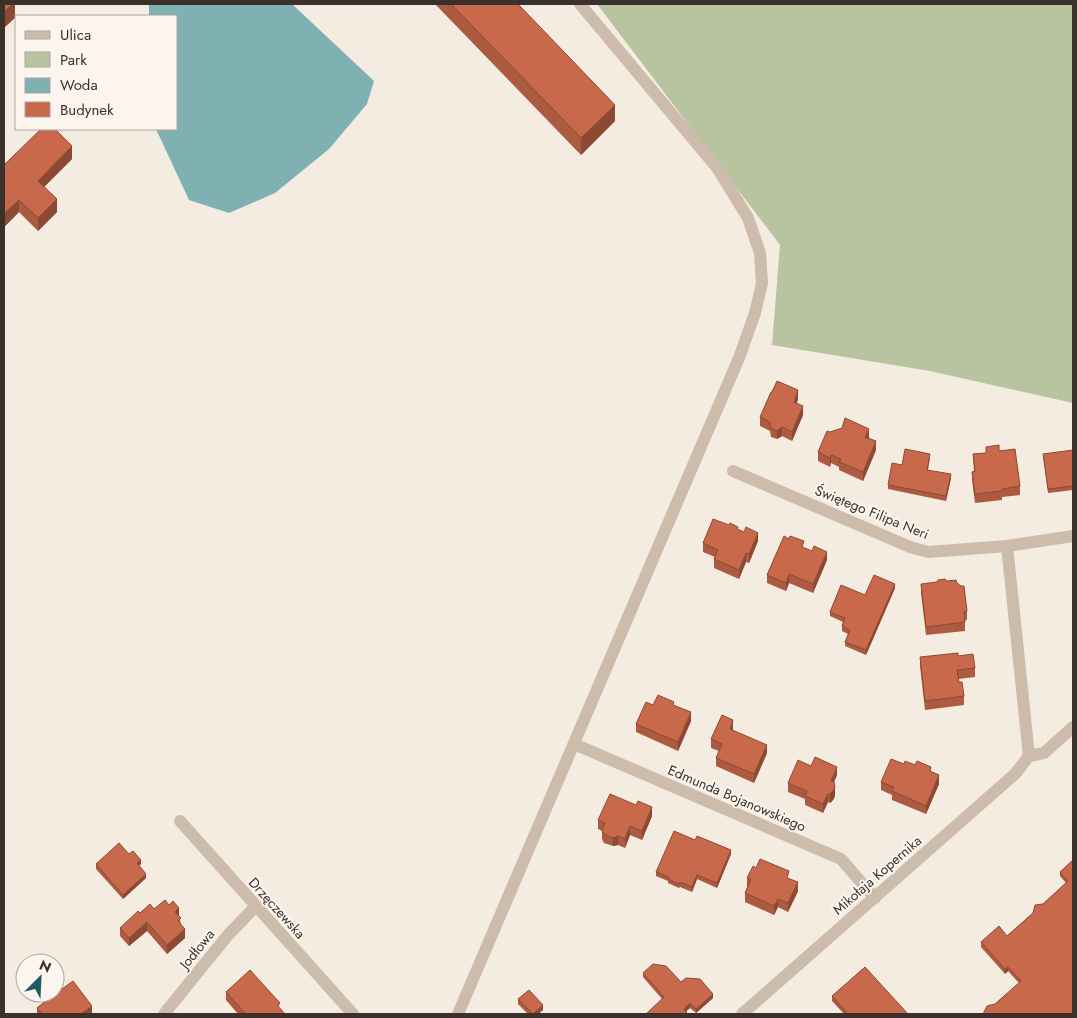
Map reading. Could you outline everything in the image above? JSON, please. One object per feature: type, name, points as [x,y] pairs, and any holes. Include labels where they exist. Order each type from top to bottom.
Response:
[{"type":"street","points":[[458,1014],[739,358],[755,313],[762,283],[760,253],[748,218],[718,169],[580,4]]},
{"type":"street","name":"Świętego Filipa Neri","points":[[732,471],[910,547],[928,552],[1007,546],[1073,536]]},
{"type":"street","points":[[1007,546],[1029,756],[1044,753],[1073,727]]},
{"type":"street","name":"Edmunda Bojanowskiego","points":[[574,744],[841,859],[875,898]]},
{"type":"street","name":"Mikołaja Kopernika","points":[[742,1014],[1015,774],[1029,756]]},
{"type":"street","name":"Drzęczewska","points":[[180,820],[353,1014]]},
{"type":"street","name":"Jodłowa","points":[[164,1014],[228,935],[256,906]]},
{"type":"green space","points":[[597,4],[1073,4],[1073,403],[930,371],[772,345],[780,245]]},
{"type":"water","points":[[149,4],[292,4],[374,81],[367,104],[329,149],[275,193],[229,213],[189,200],[156,130],[178,130],[178,15],[149,15]]},
{"type":"building","points":[[4,4],[12,4],[4,12]]},
{"type":"building","points":[[451,4],[518,4],[615,105],[581,138]]},
{"type":"building","points":[[40,130],[56,130],[72,146],[38,181],[57,199],[38,218],[19,200],[4,214],[4,165]]},
{"type":"building","points":[[777,381],[798,390],[794,402],[803,406],[792,432],[782,427],[777,431],[771,428],[770,422],[760,417]]},
{"type":"building","points":[[845,418],[869,429],[865,437],[876,441],[863,472],[839,462],[841,459],[831,455],[830,458],[818,452],[827,431],[830,432],[842,428]]},
{"type":"building","points":[[999,445],[999,451],[1015,449],[1020,486],[1002,489],[1002,491],[975,494],[972,472],[975,471],[973,454],[986,453],[986,447]]},
{"type":"building","points":[[905,449],[930,454],[927,470],[951,474],[946,496],[888,485],[892,463],[902,465]]},
{"type":"building","points":[[1073,450],[1073,486],[1048,489],[1043,454]]},
{"type":"building","points":[[713,519],[729,525],[730,523],[744,532],[746,527],[758,533],[749,554],[746,553],[739,570],[714,559],[718,550],[703,543]]},
{"type":"building","points":[[784,536],[789,539],[790,536],[804,541],[802,547],[812,551],[814,546],[827,552],[813,584],[789,574],[786,583],[767,575]]},
{"type":"building","points":[[874,575],[895,584],[866,650],[845,642],[850,630],[842,626],[845,618],[830,612],[841,585],[865,595]]},
{"type":"building","points":[[945,579],[947,581],[956,580],[961,586],[964,586],[967,611],[964,612],[965,622],[926,627],[921,584]]},
{"type":"building","points":[[958,653],[958,656],[973,654],[975,668],[957,670],[959,682],[962,682],[964,696],[925,701],[920,657]]},
{"type":"building","points":[[658,695],[674,702],[673,705],[691,712],[678,742],[636,724],[646,702],[653,705]]},
{"type":"building","points":[[722,715],[733,720],[730,729],[767,745],[754,774],[716,758],[722,744],[711,739]]},
{"type":"building","points":[[815,757],[837,767],[831,781],[834,782],[835,787],[828,794],[823,804],[805,796],[807,791],[788,783],[798,760],[811,766]]},
{"type":"building","points":[[891,759],[904,764],[905,761],[915,765],[917,761],[931,767],[930,771],[939,775],[926,806],[892,791],[894,787],[881,782]]},
{"type":"building","points":[[610,794],[636,805],[638,801],[652,807],[642,831],[630,826],[625,839],[618,836],[613,838],[604,834],[602,830],[605,823],[598,820]]},
{"type":"building","points":[[674,831],[695,840],[697,836],[731,850],[717,883],[697,875],[692,887],[680,882],[679,884],[668,879],[669,877],[656,872]]},
{"type":"building","points":[[119,843],[129,854],[133,851],[141,860],[137,863],[146,874],[123,895],[96,864]]},
{"type":"building","points":[[760,859],[789,871],[787,878],[798,882],[788,903],[778,899],[774,906],[745,893],[751,879],[747,878],[753,866],[756,868]]},
{"type":"building","points":[[1073,860],[1073,1014],[983,1014],[987,1006],[995,1004],[1021,981],[1008,967],[1005,969],[981,942],[999,926],[1007,936],[1033,913],[1035,905],[1043,904],[1068,881],[1060,872]]},
{"type":"building","points":[[165,900],[169,905],[173,901],[179,908],[175,912],[181,918],[178,921],[185,929],[167,945],[147,922],[129,938],[120,928],[138,911],[140,913],[150,904],[154,909]]},
{"type":"building","points":[[653,964],[666,966],[681,982],[686,978],[700,979],[713,994],[696,1009],[690,1003],[684,1009],[687,1012],[684,1014],[646,1014],[664,997],[643,973]]},
{"type":"building","points":[[865,967],[908,1014],[848,1014],[832,996]]},
{"type":"building","points":[[250,970],[280,1003],[278,1006],[285,1014],[244,1014],[226,992]]},
{"type":"building","points":[[73,981],[92,1006],[81,1014],[42,1014],[37,1008],[43,1003],[65,1003],[65,987]]},
{"type":"building","points":[[529,990],[543,1005],[533,1014],[518,999]]}]
